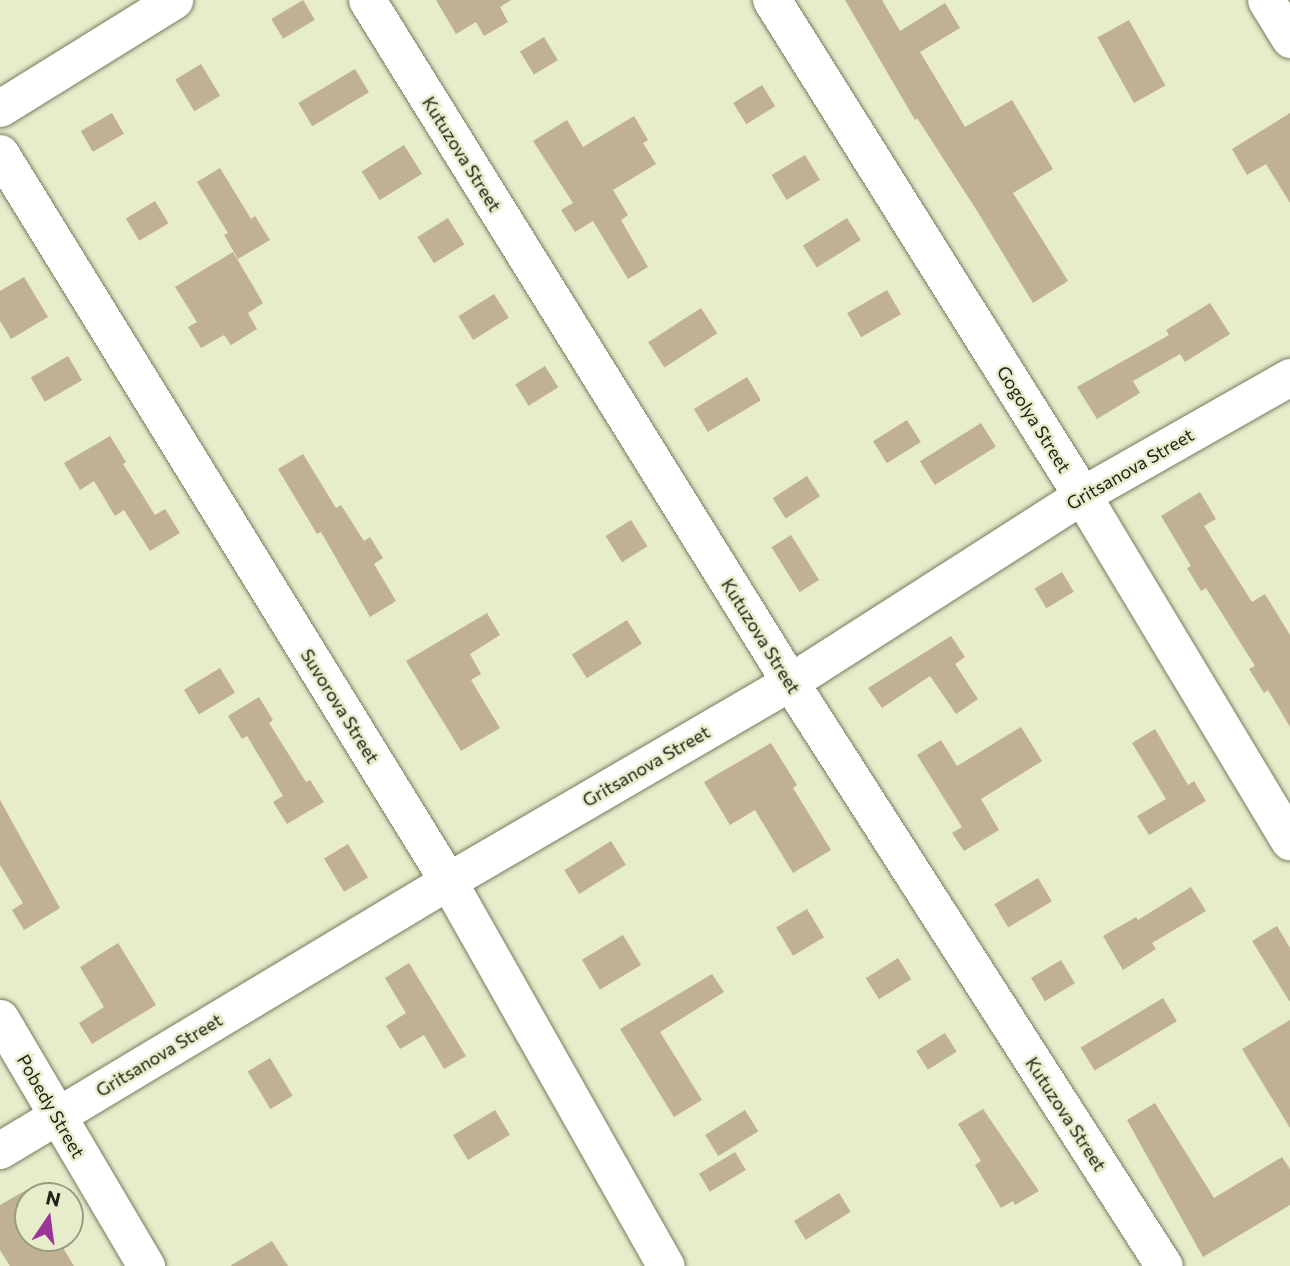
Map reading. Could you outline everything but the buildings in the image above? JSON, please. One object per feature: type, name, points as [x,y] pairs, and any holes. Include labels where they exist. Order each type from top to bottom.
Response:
[{"type":"main road","name":"Gogolya Street","points":[[772,0],[1082,495],[1290,841]]},
{"type":"street","points":[[0,108],[174,0]]},
{"type":"street","name":"Kutuzova Street","points":[[367,0],[790,682],[1164,1266]]},
{"type":"street","points":[[1266,0],[1290,39]]},
{"type":"street","name":"Suvorova Street","points":[[0,153],[447,881],[666,1266]]},
{"type":"street","name":"Gritsanova Street","points":[[0,1150],[447,881],[790,682],[1082,495],[1290,377]]},
{"type":"street","name":"Pobedy Street","points":[[0,1018],[146,1266]]}]
